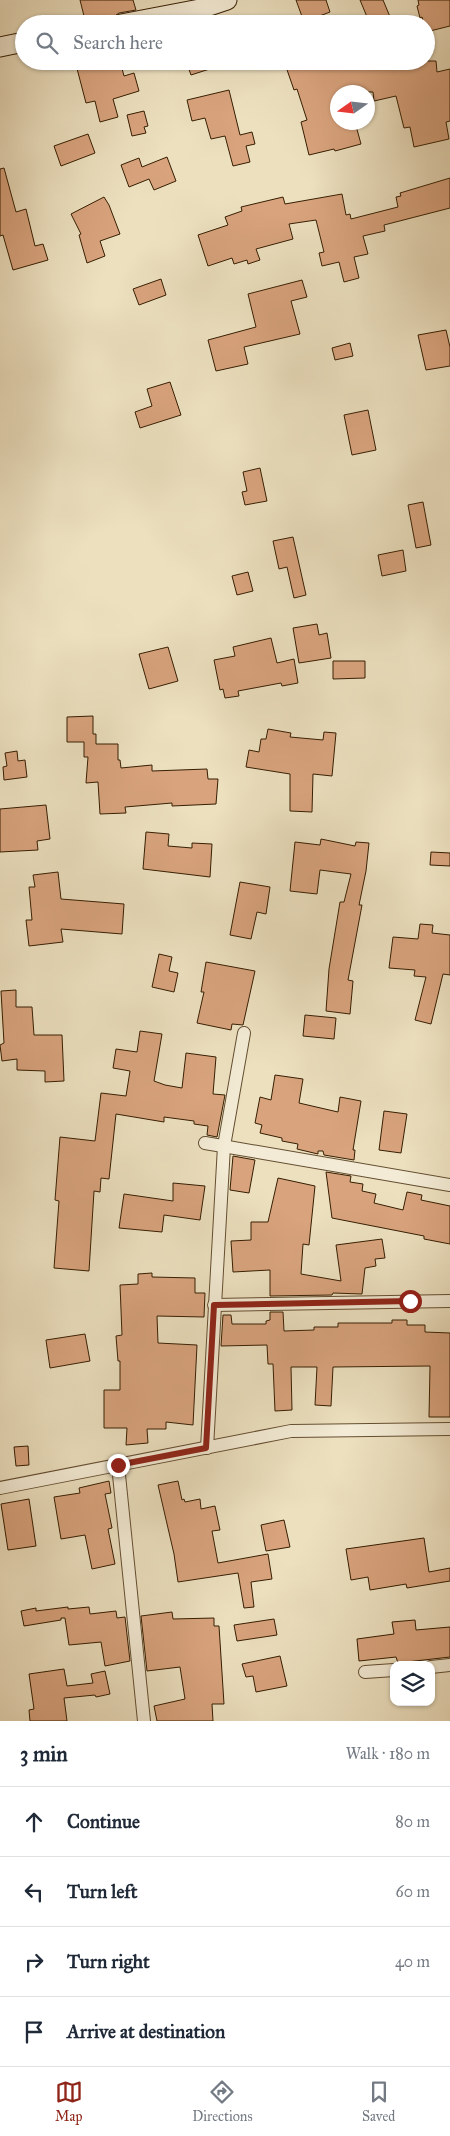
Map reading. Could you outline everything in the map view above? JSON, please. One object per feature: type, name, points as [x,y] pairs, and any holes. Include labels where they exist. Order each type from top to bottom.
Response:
[{"type":"street","points":[[165,15],[227,0]]},
{"type":"street","points":[[0,47],[15,44]]},
{"type":"street","points":[[206,1448],[224,1146],[244,1033]]},
{"type":"street","points":[[205,1143],[450,1185]]},
{"type":"street","points":[[214,1305],[450,1301]]},
{"type":"street","points":[[0,1488],[291,1432],[450,1429]]},
{"type":"street","points":[[118,1465],[144,1721]]},
{"type":"street","points":[[435,1667],[450,1665]]},
{"type":"street","points":[[365,1672],[390,1670]]},
{"type":"building","points":[[80,0],[133,0],[136,10],[116,15],[84,15]]},
{"type":"building","points":[[296,0],[326,0],[330,12],[322,15],[301,15]]},
{"type":"building","points":[[360,0],[383,0],[389,15],[366,15]]},
{"type":"building","points":[[418,0],[450,0],[450,26],[435,30],[435,15],[419,15],[417,6],[419,5]]},
{"type":"building","points":[[436,61],[437,72],[450,69],[450,121],[446,122],[449,139],[414,147],[410,127],[404,128],[396,96],[375,101],[375,85],[330,85],[330,130],[357,130],[361,144],[309,155],[301,122],[307,120],[297,89],[294,90],[287,70],[435,70]]},
{"type":"building","points":[[77,70],[122,70],[124,76],[134,73],[139,91],[113,99],[118,117],[100,122],[95,101],[86,103]]},
{"type":"building","points":[[189,70],[206,70],[191,75]]},
{"type":"building","points":[[229,90],[240,135],[252,132],[255,144],[246,146],[250,162],[233,166],[225,136],[211,139],[205,118],[192,121],[187,100]]},
{"type":"building","points":[[144,111],[148,126],[144,127],[146,133],[132,136],[127,115]]},
{"type":"building","points":[[88,134],[95,153],[61,166],[54,146]]},
{"type":"building","points":[[167,157],[176,181],[154,190],[149,179],[129,187],[121,165],[139,158],[142,167]]},
{"type":"building","points":[[4,168],[16,212],[26,209],[35,246],[43,244],[48,260],[13,270],[3,235],[0,236],[0,169]]},
{"type":"building","points":[[450,178],[450,208],[384,225],[385,231],[363,236],[368,254],[354,257],[359,278],[344,282],[339,262],[322,266],[319,253],[324,252],[316,220],[289,224],[293,239],[256,249],[260,260],[248,264],[247,260],[234,264],[232,258],[208,266],[198,235],[228,225],[225,217],[242,211],[241,207],[283,197],[285,204],[342,194],[346,215],[350,214],[351,219],[398,207],[396,197],[401,196],[400,193]]},
{"type":"building","points":[[104,197],[120,234],[100,241],[105,256],[87,263],[79,235],[81,234],[71,214]]},
{"type":"building","points":[[161,279],[166,295],[139,305],[133,289]]},
{"type":"building","points":[[302,280],[307,297],[291,301],[300,334],[244,347],[248,364],[216,371],[208,340],[256,327],[248,294]]},
{"type":"building","points":[[446,330],[450,347],[450,366],[426,370],[418,335]]},
{"type":"building","points":[[350,343],[353,356],[335,360],[332,348]]},
{"type":"building","points":[[170,382],[181,415],[140,428],[135,412],[152,406],[147,389]]},
{"type":"building","points":[[368,410],[376,450],[352,455],[344,415]]},
{"type":"building","points":[[260,468],[267,501],[245,505],[242,492],[247,491],[243,472]]},
{"type":"building","points":[[423,502],[431,545],[416,548],[408,505]]},
{"type":"building","points":[[293,537],[306,595],[294,598],[287,567],[279,569],[273,541]]},
{"type":"building","points":[[403,550],[406,571],[382,576],[378,555]]},
{"type":"building","points":[[248,572],[253,591],[237,595],[232,576]]},
{"type":"building","points":[[317,624],[319,635],[327,633],[331,658],[299,663],[293,628]]},
{"type":"building","points":[[271,638],[277,663],[294,659],[298,683],[282,686],[281,683],[238,691],[239,696],[225,698],[223,689],[220,690],[214,660],[235,656],[233,647]]},
{"type":"building","points":[[168,647],[178,681],[149,689],[139,654]]},
{"type":"building","points":[[333,661],[365,661],[365,678],[333,679]]},
{"type":"building","points":[[93,716],[93,734],[96,734],[96,744],[118,744],[118,760],[120,760],[121,768],[152,765],[152,771],[207,769],[208,779],[218,779],[216,804],[172,806],[172,803],[125,807],[126,813],[100,814],[98,782],[86,783],[88,757],[84,757],[84,742],[67,742],[67,717]]},
{"type":"building","points":[[268,729],[291,733],[290,737],[323,740],[324,732],[336,733],[332,776],[313,774],[312,812],[290,811],[290,774],[246,767],[249,750],[259,752],[261,739],[266,739]]},
{"type":"building","points":[[17,751],[18,761],[25,760],[27,777],[4,780],[3,767],[7,766],[5,753]]},
{"type":"building","points":[[46,805],[50,839],[37,841],[38,850],[0,852],[0,809]]},
{"type":"building","points":[[146,832],[169,834],[168,846],[192,848],[192,843],[212,844],[210,877],[143,869]]},
{"type":"building","points":[[321,839],[355,846],[356,842],[369,843],[359,905],[362,905],[348,980],[353,981],[350,1014],[326,1011],[329,969],[340,902],[344,902],[351,874],[320,870],[317,894],[290,891],[295,842],[320,845]]},
{"type":"building","points":[[431,852],[450,853],[450,866],[430,865]]},
{"type":"building","points":[[58,872],[61,899],[124,904],[122,934],[61,929],[63,942],[29,946],[26,920],[32,920],[29,887],[35,887],[33,875]]},
{"type":"building","points":[[240,882],[270,887],[266,914],[257,912],[251,939],[230,935]]},
{"type":"building","points":[[420,924],[433,925],[432,933],[450,935],[450,975],[443,974],[431,1024],[415,1020],[426,977],[414,976],[415,970],[389,968],[393,937],[418,939]]},
{"type":"building","points":[[159,954],[172,957],[169,971],[178,973],[174,992],[152,987]]},
{"type":"building","points":[[206,962],[255,971],[243,1025],[232,1024],[231,1030],[197,1023],[204,992],[201,992]]},
{"type":"building","points":[[16,990],[16,1007],[32,1007],[34,1035],[62,1035],[64,1081],[45,1082],[45,1071],[17,1070],[17,1059],[2,1061],[0,1045],[4,1043],[1,991]]},
{"type":"building","points":[[305,1015],[336,1018],[334,1039],[303,1036]]},
{"type":"building","points":[[140,1031],[162,1034],[154,1081],[165,1085],[182,1088],[186,1053],[216,1057],[213,1094],[225,1095],[217,1137],[207,1135],[208,1126],[194,1124],[194,1121],[164,1117],[164,1122],[116,1114],[109,1179],[101,1178],[100,1192],[94,1191],[89,1271],[54,1268],[59,1201],[55,1200],[60,1137],[95,1141],[101,1093],[126,1096],[130,1071],[113,1068],[116,1049],[137,1052]]},
{"type":"building","points":[[275,1075],[303,1079],[299,1103],[338,1112],[340,1097],[361,1101],[353,1150],[355,1150],[354,1160],[324,1155],[323,1151],[318,1151],[318,1154],[297,1149],[298,1144],[282,1141],[282,1138],[260,1133],[262,1125],[255,1123],[260,1097],[271,1100]]},
{"type":"building","points":[[384,1111],[407,1114],[401,1153],[379,1150]]},
{"type":"building","points":[[233,1156],[255,1160],[249,1193],[230,1190]]},
{"type":"building","points":[[326,1172],[351,1176],[350,1182],[363,1184],[362,1191],[376,1194],[374,1203],[403,1210],[407,1192],[422,1195],[421,1200],[450,1206],[450,1244],[424,1239],[424,1236],[332,1218]]},
{"type":"building","points":[[278,1178],[315,1186],[309,1245],[303,1244],[301,1274],[341,1281],[336,1245],[382,1239],[385,1258],[375,1259],[376,1266],[365,1268],[362,1294],[333,1293],[332,1295],[270,1296],[270,1270],[233,1272],[231,1241],[251,1240],[251,1222],[268,1222]]},
{"type":"building","points":[[173,1183],[205,1186],[200,1220],[164,1215],[162,1232],[119,1228],[124,1194],[173,1201]]},
{"type":"building","points":[[152,1273],[152,1277],[195,1278],[195,1293],[205,1293],[204,1317],[157,1316],[158,1343],[197,1345],[193,1425],[166,1422],[166,1429],[147,1429],[148,1443],[126,1445],[127,1428],[104,1428],[104,1390],[120,1390],[120,1361],[118,1361],[116,1336],[122,1335],[120,1285],[138,1284],[138,1274]]},
{"type":"building","points":[[270,1312],[283,1312],[284,1331],[314,1330],[314,1327],[338,1327],[338,1323],[392,1323],[392,1320],[407,1320],[407,1325],[425,1325],[425,1332],[450,1333],[450,1417],[429,1417],[430,1366],[333,1367],[331,1406],[315,1405],[317,1367],[291,1367],[292,1410],[275,1411],[273,1364],[268,1364],[267,1345],[221,1346],[223,1315],[231,1315],[232,1324],[266,1324],[266,1321],[270,1320]]},
{"type":"building","points":[[85,1334],[90,1361],[50,1368],[46,1340]]},
{"type":"building","points":[[28,1446],[29,1465],[16,1466],[14,1447]]},
{"type":"building","points":[[109,1481],[111,1493],[105,1494],[112,1528],[108,1529],[115,1564],[92,1569],[85,1535],[61,1539],[54,1497],[80,1493],[79,1488]]},
{"type":"building","points":[[178,1481],[182,1500],[184,1499],[185,1502],[200,1499],[201,1509],[215,1506],[220,1530],[212,1531],[218,1563],[268,1554],[272,1579],[251,1582],[254,1607],[244,1608],[238,1573],[178,1582],[174,1554],[158,1485]]},
{"type":"building","points":[[29,1499],[36,1546],[8,1550],[1,1504]]},
{"type":"building","points":[[284,1520],[290,1547],[266,1551],[261,1525]]},
{"type":"building","points":[[424,1538],[429,1572],[450,1568],[450,1581],[407,1588],[406,1584],[370,1590],[368,1577],[351,1580],[346,1549]]},
{"type":"building","points":[[68,1607],[68,1609],[89,1607],[90,1614],[116,1611],[117,1618],[125,1617],[130,1661],[105,1666],[101,1642],[69,1645],[65,1618],[24,1626],[21,1611],[36,1608],[36,1611]]},
{"type":"building","points":[[172,1612],[173,1619],[214,1618],[214,1626],[219,1626],[224,1704],[212,1704],[213,1721],[157,1721],[154,1706],[185,1699],[180,1667],[147,1671],[141,1616]]},
{"type":"building","points":[[274,1619],[277,1635],[237,1641],[234,1625]]},
{"type":"building","points":[[415,1620],[416,1630],[450,1627],[450,1657],[415,1661],[397,1661],[396,1657],[359,1661],[357,1639],[394,1634],[392,1622]]},
{"type":"building","points":[[280,1656],[287,1686],[256,1692],[253,1676],[246,1677],[242,1664]]},
{"type":"building","points":[[64,1669],[67,1686],[93,1683],[91,1674],[105,1671],[110,1694],[96,1697],[95,1695],[64,1698],[67,1721],[30,1721],[29,1710],[34,1709],[29,1674]]},
{"type":"route","points":[[118,1465],[206,1448],[214,1305],[410,1301]]}]
